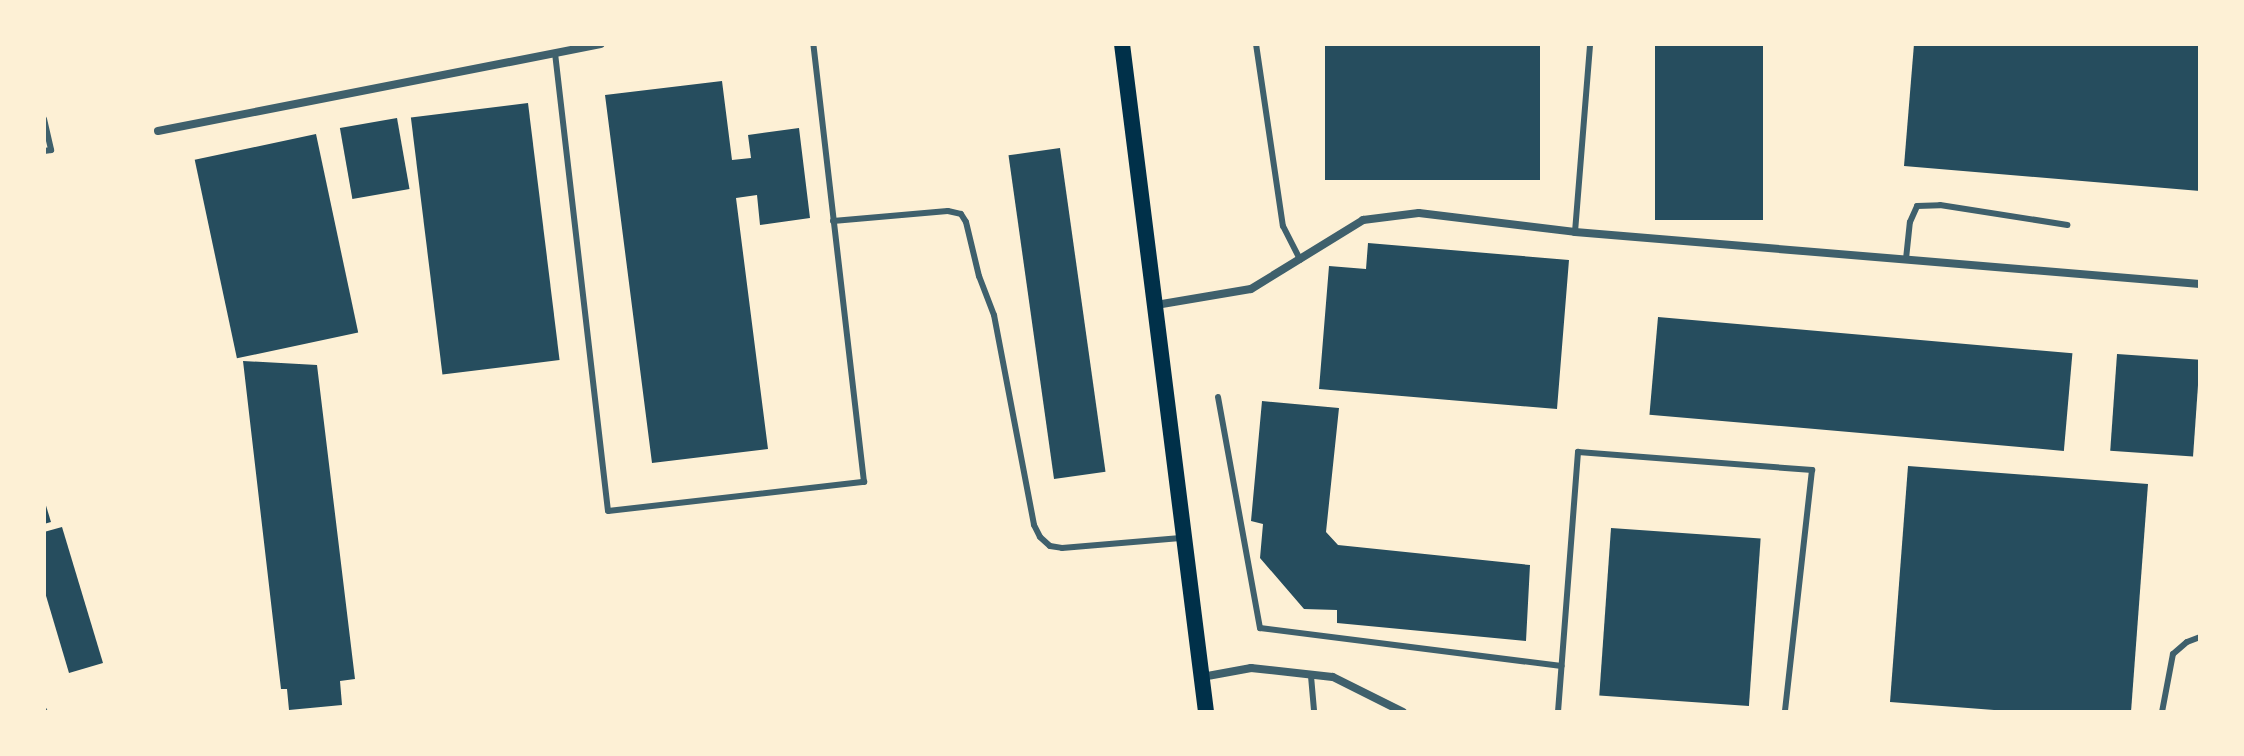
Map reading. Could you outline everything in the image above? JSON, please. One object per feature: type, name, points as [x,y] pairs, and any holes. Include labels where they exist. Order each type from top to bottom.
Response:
[{"type":"main road","points":[[1122,44],[1206,712]]},
{"type":"street","points":[[158,131],[601,44]]},
{"type":"street","points":[[1156,305],[1251,289],[1363,220],[1391,214],[1419,213],[1575,232],[2200,284]]},
{"type":"street","points":[[1202,677],[1251,668],[1333,677],[1403,712]]},
{"type":"lane","points":[[555,53],[608,511],[864,482],[813,44]]},
{"type":"lane","points":[[1256,44],[1283,226],[1300,260]]},
{"type":"lane","points":[[1575,232],[1590,44]]},
{"type":"lane","points":[[44,119],[51,150],[44,151]]},
{"type":"lane","points":[[1906,259],[1910,222],[1917,206],[1940,205],[2067,225]]},
{"type":"lane","points":[[833,221],[948,211],[961,214],[994,315],[1034,525],[1040,537],[1050,546],[1062,548],[1184,537]]},
{"type":"lane","points":[[1218,397],[1260,628],[1562,666]]},
{"type":"lane","points":[[1558,712],[1578,452],[1767,469],[1812,470],[1785,712]]},
{"type":"lane","points":[[2162,712],[2173,654],[2187,642],[2200,637]]},
{"type":"lane","points":[[1311,676],[1314,712]]},
{"type":"building","points":[[1325,44],[1540,44],[1540,180],[1325,180]]},
{"type":"building","points":[[1655,44],[1763,44],[1763,220],[1655,220]]},
{"type":"building","points":[[1914,44],[2200,44],[2200,191],[1904,166]]},
{"type":"building","points":[[722,81],[732,160],[751,158],[748,135],[799,128],[810,218],[760,225],[757,195],[736,198],[768,449],[652,463],[605,95]]},
{"type":"building","points":[[528,103],[560,360],[442,374],[411,117]]},
{"type":"building","points":[[397,118],[410,189],[352,199],[340,128]]},
{"type":"building","points":[[316,134],[358,333],[237,358],[195,160]]},
{"type":"building","points":[[1060,148],[1106,472],[1054,479],[1009,155]]},
{"type":"building","points":[[1368,243],[1569,260],[1557,409],[1319,389],[1329,266],[1366,269]]},
{"type":"building","points":[[1658,317],[2072,353],[2064,451],[1649,415]]},
{"type":"building","points":[[2117,354],[2200,360],[2193,457],[2110,451]]},
{"type":"building","points":[[243,361],[317,365],[355,679],[340,681],[342,705],[289,710],[287,689],[281,689]]},
{"type":"building","points":[[1262,401],[1339,408],[1326,532],[1338,545],[1530,565],[1526,641],[1337,623],[1337,610],[1304,609],[1260,558],[1263,524],[1251,521]]},
{"type":"building","points":[[1908,466],[2148,484],[2131,712],[2020,712],[1890,702]]},
{"type":"building","points":[[44,499],[51,522],[44,524]]},
{"type":"building","points":[[62,527],[103,663],[69,673],[44,589],[44,532]]},
{"type":"building","points":[[1611,528],[1761,538],[1749,706],[1599,696]]}]
